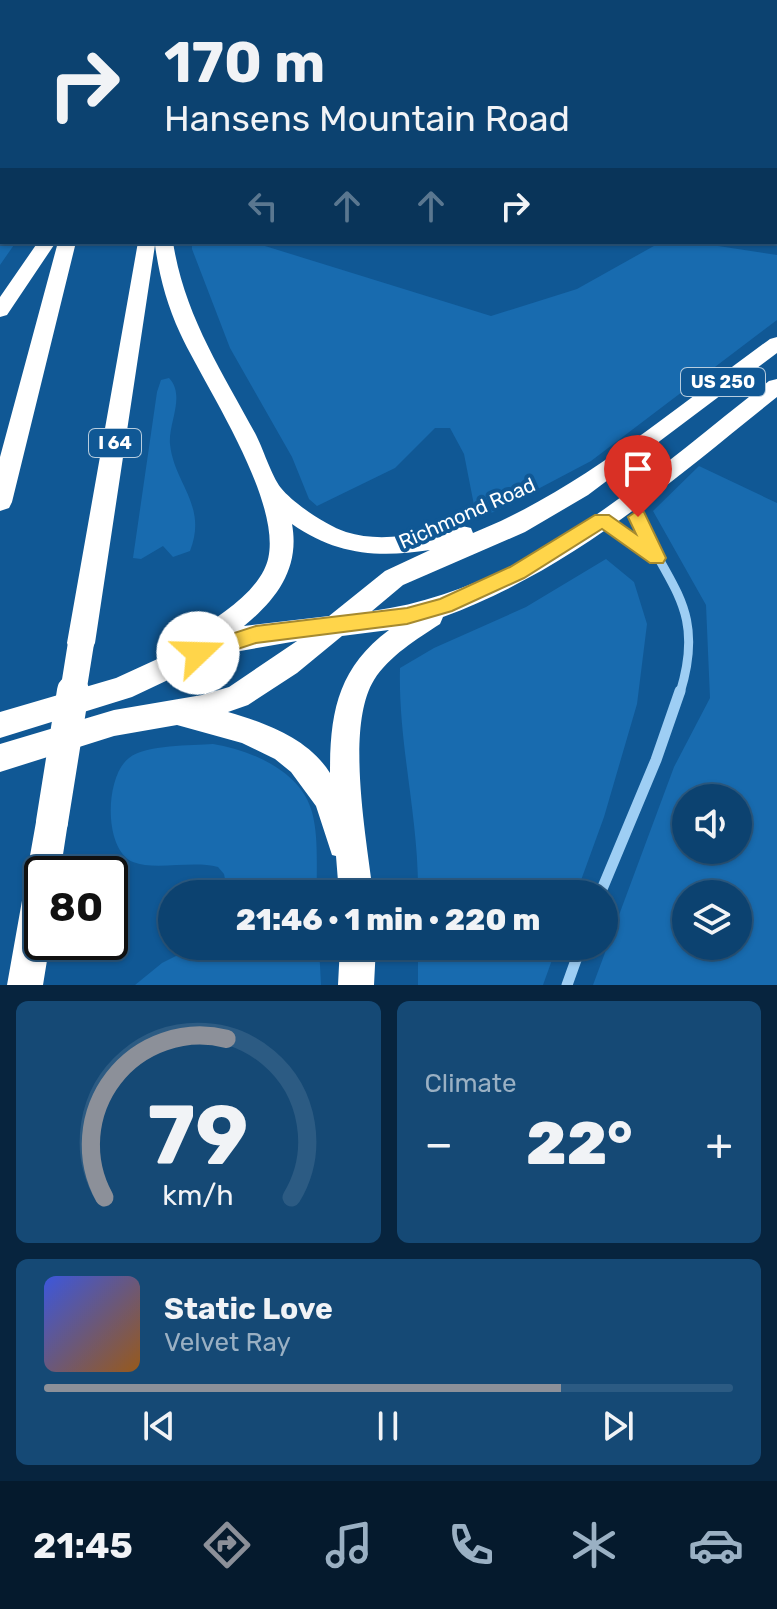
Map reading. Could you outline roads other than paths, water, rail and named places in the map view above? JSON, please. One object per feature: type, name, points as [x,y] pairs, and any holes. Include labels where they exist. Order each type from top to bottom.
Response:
[{"type":"highway","points":[[0,311],[46,244]]},
{"type":"highway","points":[[0,502],[66,244]]},
{"type":"highway","name":"I 64","points":[[46,856],[147,244]]},
{"type":"highway","points":[[164,244],[174,291],[190,334],[271,492],[285,542],[275,575],[244,610],[165,669]]},
{"type":"highway","name":"Richmond Road","points":[[0,758],[114,723],[212,705],[238,696],[287,665],[410,569],[516,526],[562,500],[777,343]]},
{"type":"highway","name":"Richmond Road","points":[[0,725],[113,692],[214,646],[239,638],[407,616],[445,606],[517,572],[602,520],[777,386]]},
{"type":"highway","points":[[602,520],[597,504],[615,464]]},
{"type":"highway","points":[[271,492],[312,529],[332,539],[359,545],[401,546],[516,526]]},
{"type":"highway","points":[[355,880],[345,733],[351,698],[362,675],[381,651],[445,606]]},
{"type":"highway","points":[[171,713],[248,729],[294,756],[327,795],[353,880]]},
{"type":"highway","points":[[25,985],[29,960]]},
{"type":"highway","points":[[356,985],[357,960]]},
{"type":"street","points":[[606,880],[663,737],[690,654],[686,609],[639,523],[635,497]]},
{"type":"street","points":[[602,520],[656,558]]},
{"type":"street","points":[[567,985],[576,960]]}]
